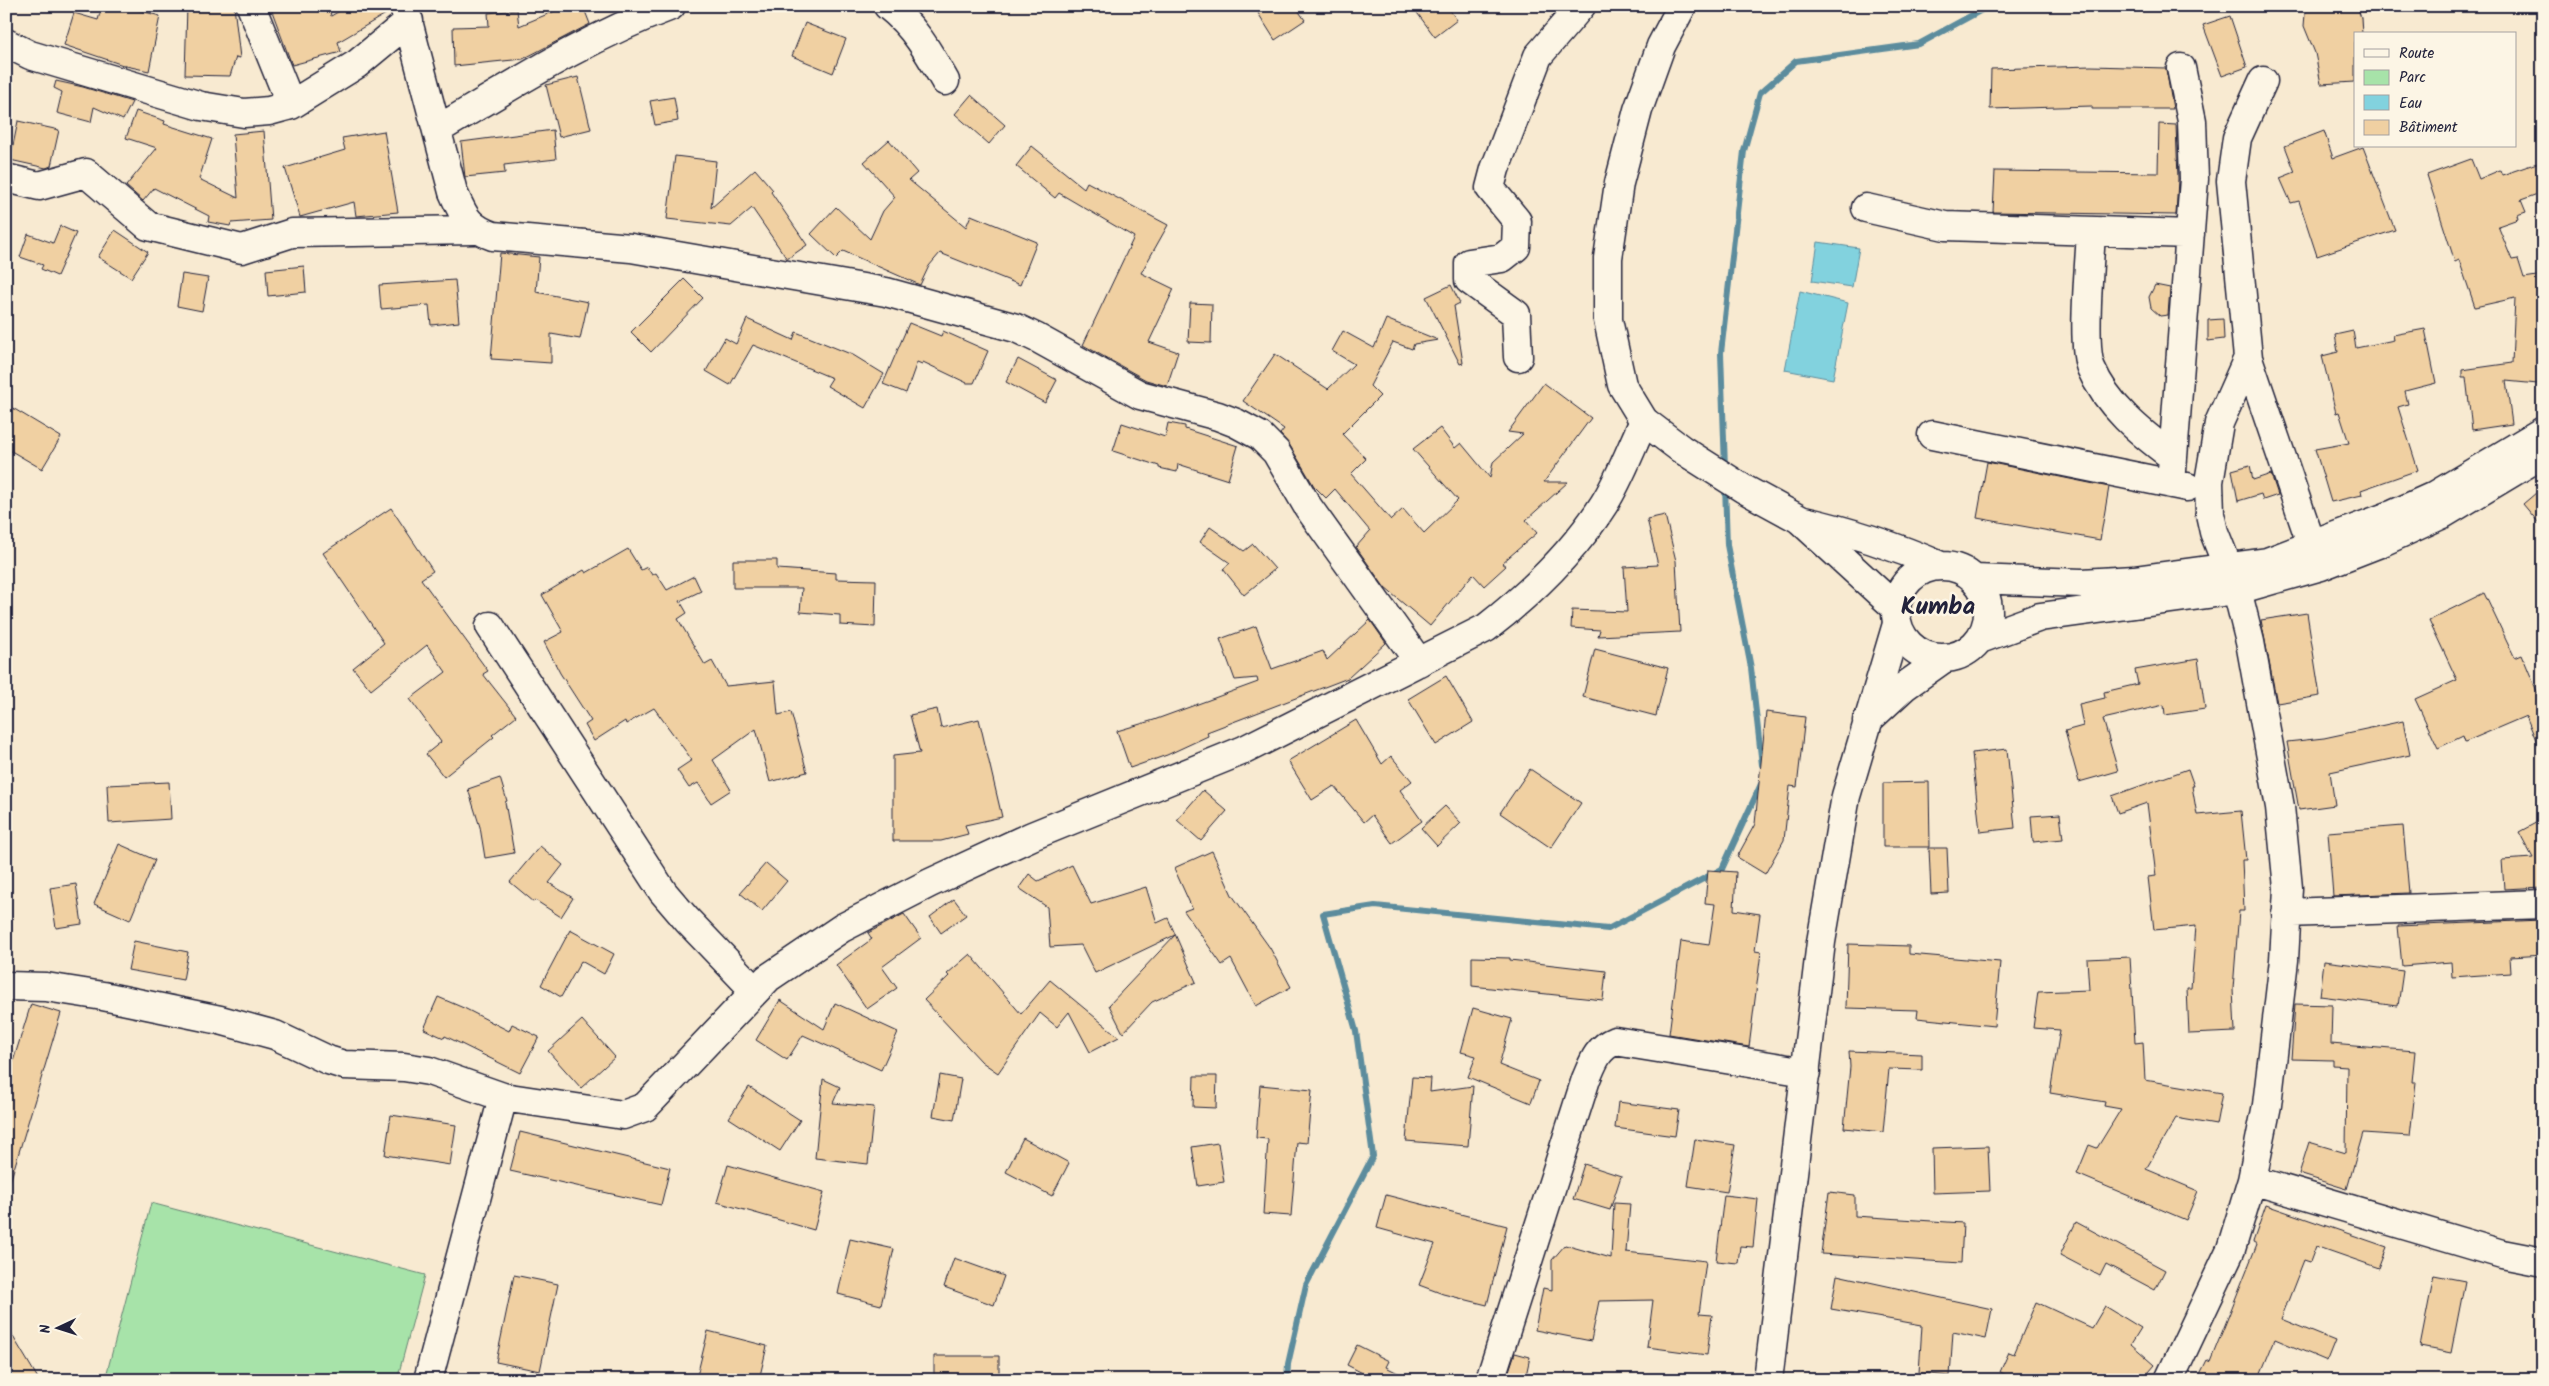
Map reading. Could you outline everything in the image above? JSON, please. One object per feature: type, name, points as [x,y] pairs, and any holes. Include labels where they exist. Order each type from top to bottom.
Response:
[{"type":"main road","points":[[251,6],[292,105]]},
{"type":"main road","points":[[437,130],[577,47],[634,20],[671,6]]},
{"type":"main road","points":[[888,6],[902,17],[924,45],[945,81]]},
{"type":"main road","points":[[1518,357],[1516,314],[1469,280],[1469,263],[1502,258],[1516,247],[1517,221],[1490,188],[1494,169],[1538,56],[1581,6]]},
{"type":"main road","points":[[1682,6],[1661,46],[1638,110],[1619,183],[1608,258],[1608,320],[1622,385],[1644,421],[1681,449],[1744,489],[1799,519],[1839,528],[1896,547],[1941,566]]},
{"type":"main road","points":[[6,43],[30,55],[201,106],[244,113],[270,111],[292,105],[357,64],[407,13]]},
{"type":"main road","points":[[407,13],[453,192],[463,213],[475,230]]},
{"type":"main road","points":[[2172,471],[2194,179],[2192,121],[2181,68]]},
{"type":"main road","points":[[2263,81],[2237,138],[2231,181],[2248,358],[2312,546]]},
{"type":"main road","points":[[6,178],[39,186],[86,173],[148,226],[242,249],[292,233],[475,230],[493,236],[647,250],[886,292],[1016,328],[1140,395],[1218,416],[1260,436],[1276,452],[1308,507],[1419,662]]},
{"type":"main road","points":[[1866,208],[1945,226],[2190,234]]},
{"type":"main road","points":[[2091,231],[2086,346],[2090,368],[2110,400],[2172,471],[2209,492]]},
{"type":"main road","points":[[2169,1380],[2231,1249],[2252,1180],[2268,1105],[2288,888],[2280,807],[2250,642],[2232,579],[2214,532],[2209,492],[2219,423],[2248,358]]},
{"type":"main road","points":[[6,986],[46,987],[103,996],[220,1020],[275,1035],[328,1060],[344,1065],[404,1067],[429,1072],[503,1097],[623,1114],[634,1112],[644,1107],[768,978],[842,928],[930,883],[1032,836],[1244,750],[1486,628],[1520,601],[1564,557],[1604,504],[1644,421]]},
{"type":"main road","points":[[1975,579],[2082,583],[2134,580],[2232,579],[2267,562],[2312,546],[2434,496],[2543,431]]},
{"type":"main road","points":[[1932,435],[2172,471]]},
{"type":"main road","points":[[1980,640],[2040,617],[2232,579],[2321,566],[2380,543],[2444,514],[2543,454]]},
{"type":"main road","points":[[1768,1380],[1821,942],[1846,796],[1897,616],[1901,591],[1910,578],[1925,569],[1941,566],[1954,567],[1975,579],[1984,593],[1988,608],[1987,625],[1980,640],[1970,650],[1958,657],[1943,659],[1928,657],[1914,650],[1904,638],[1897,616],[1799,519]]},
{"type":"main road","points":[[490,626],[663,892],[686,920],[755,991]]},
{"type":"main road","points":[[1866,722],[1905,686],[1943,659]]},
{"type":"main road","points":[[2286,913],[2543,904]]},
{"type":"main road","points":[[1490,1380],[1586,1079],[1598,1053],[1602,1049],[1615,1041],[1806,1072]]},
{"type":"main road","points":[[428,1380],[503,1097]]},
{"type":"main road","points":[[2252,1180],[2502,1254],[2543,1262]]},
{"type":"green space","points":[[151,1203],[425,1275],[397,1380],[105,1380]]},
{"type":"water","points":[[1818,242],[1859,248],[1852,287],[1812,281]]},
{"type":"water","points":[[1800,291],[1848,303],[1833,379],[1785,370]]},
{"type":"building","points":[[102,6],[123,6],[160,16],[149,71],[126,66],[64,45],[74,13],[98,20]]},
{"type":"building","points":[[187,6],[234,6],[240,58],[236,57],[230,76],[185,75]]},
{"type":"building","points":[[270,6],[329,6],[331,16],[348,6],[389,6],[389,12],[338,42],[341,52],[292,65]]},
{"type":"building","points":[[567,6],[583,6],[590,24],[523,59],[454,66],[453,27],[489,26],[488,13],[517,10],[519,26]]},
{"type":"building","points":[[1267,6],[1295,6],[1305,20],[1275,40],[1258,13]]},
{"type":"building","points":[[1412,6],[1447,6],[1457,20],[1435,37]]},
{"type":"building","points":[[2310,6],[2357,6],[2361,18],[2362,32],[2354,32],[2354,82],[2321,84],[2315,53],[2304,26],[2305,14]]},
{"type":"building","points":[[2230,16],[2247,67],[2222,76],[2203,25]]},
{"type":"building","points":[[805,23],[846,39],[833,73],[792,56]]},
{"type":"building","points":[[2091,66],[2166,68],[2173,109],[2092,109],[2092,106],[1990,109],[1991,69]]},
{"type":"building","points":[[578,77],[591,129],[559,137],[546,85]]},
{"type":"building","points":[[56,81],[132,102],[123,120],[94,107],[91,122],[57,113],[62,92],[54,88]]},
{"type":"building","points":[[971,95],[1005,125],[989,144],[955,114]]},
{"type":"building","points":[[674,97],[678,121],[655,125],[650,101]]},
{"type":"building","points":[[136,111],[165,121],[164,124],[212,139],[199,179],[238,198],[233,134],[264,131],[271,220],[231,223],[230,226],[208,222],[209,216],[154,188],[143,201],[126,186],[157,148],[126,138]]},
{"type":"building","points":[[18,121],[59,130],[51,166],[46,168],[10,160]]},
{"type":"building","points":[[2159,124],[2176,125],[2178,179],[2176,215],[1993,212],[1995,171],[2158,173]]},
{"type":"building","points":[[553,130],[556,159],[504,165],[505,173],[465,177],[461,142]]},
{"type":"building","points":[[384,131],[398,212],[356,216],[354,202],[300,217],[285,168],[345,150],[342,138]]},
{"type":"building","points":[[2324,131],[2333,158],[2363,148],[2395,230],[2317,256],[2299,201],[2291,203],[2280,178],[2295,172],[2285,146]]},
{"type":"building","points":[[889,140],[917,173],[909,180],[966,227],[971,215],[1037,242],[1020,285],[940,253],[929,266],[920,285],[843,251],[836,258],[811,234],[836,207],[870,239],[883,211],[895,197],[864,162]]},
{"type":"building","points":[[1032,146],[1084,188],[1087,182],[1168,225],[1141,273],[1174,289],[1149,342],[1178,352],[1167,386],[1146,380],[1083,345],[1134,237],[1059,193],[1055,198],[1016,166]]},
{"type":"building","points":[[675,156],[716,161],[711,208],[755,169],[773,190],[771,192],[807,245],[787,259],[752,208],[731,226],[667,219]]},
{"type":"building","points":[[2471,159],[2479,179],[2500,170],[2502,175],[2543,161],[2543,192],[2521,200],[2526,212],[2517,215],[2518,219],[2498,226],[2512,260],[2518,259],[2524,278],[2543,275],[2538,384],[2506,381],[2512,424],[2472,430],[2466,377],[2462,377],[2462,370],[2512,363],[2515,298],[2475,307],[2459,260],[2455,262],[2427,175]]},
{"type":"building","points":[[60,226],[76,233],[57,276],[41,269],[43,265],[20,257],[28,234],[53,243]]},
{"type":"building","points":[[115,230],[148,252],[131,278],[98,257]]},
{"type":"building","points":[[500,253],[539,257],[536,292],[588,302],[580,339],[551,334],[551,363],[491,359]]},
{"type":"building","points":[[304,266],[306,292],[268,296],[266,270]]},
{"type":"building","points":[[182,274],[208,278],[202,311],[177,306]]},
{"type":"building","points":[[684,279],[703,298],[651,352],[631,332]]},
{"type":"building","points":[[455,280],[459,322],[431,325],[429,305],[381,309],[379,285]]},
{"type":"building","points":[[1451,285],[1460,303],[1454,306],[1463,363],[1460,364],[1426,297]]},
{"type":"building","points":[[2155,285],[2170,288],[2168,315],[2160,316],[2151,308],[2149,297]]},
{"type":"building","points":[[1190,303],[1212,304],[1211,343],[1188,342]]},
{"type":"building","points":[[747,319],[793,340],[796,332],[853,355],[884,374],[865,408],[827,386],[832,378],[753,345],[730,385],[706,371],[725,338],[736,344]]},
{"type":"building","points":[[1386,319],[1438,340],[1414,344],[1412,349],[1393,342],[1370,386],[1380,396],[1342,434],[1366,459],[1351,474],[1391,520],[1403,509],[1424,533],[1458,500],[1413,449],[1440,428],[1455,448],[1461,443],[1490,478],[1493,462],[1523,434],[1508,432],[1544,383],[1591,418],[1544,482],[1568,482],[1526,520],[1537,533],[1502,563],[1506,566],[1484,586],[1473,574],[1430,626],[1385,588],[1356,547],[1370,531],[1335,489],[1326,498],[1314,486],[1289,444],[1280,434],[1284,429],[1243,401],[1275,354],[1328,389],[1354,364],[1332,351],[1343,331],[1374,348]]},
{"type":"building","points":[[2223,319],[2224,339],[2208,341],[2208,320]]},
{"type":"building","points":[[909,323],[941,336],[943,331],[988,351],[974,383],[967,383],[923,362],[922,364],[917,362],[906,393],[883,384]]},
{"type":"building","points":[[2425,329],[2436,383],[2405,391],[2408,404],[2398,407],[2418,470],[2361,490],[2362,495],[2331,502],[2315,449],[2349,443],[2339,412],[2336,413],[2322,356],[2338,352],[2335,335],[2353,331],[2356,348],[2394,340],[2393,335]]},
{"type":"building","points":[[1018,359],[1057,380],[1045,403],[1006,382]]},
{"type":"building","points":[[6,404],[61,437],[42,469],[6,448]]},
{"type":"building","points":[[1122,423],[1165,437],[1168,423],[1185,426],[1185,429],[1238,446],[1228,480],[1178,464],[1177,472],[1159,468],[1159,466],[1113,451]]},
{"type":"building","points":[[1987,462],[2109,487],[2100,540],[1977,518]]},
{"type":"building","points":[[2250,465],[2253,480],[2271,474],[2278,495],[2263,500],[2261,494],[2238,501],[2232,470]]},
{"type":"building","points":[[2543,487],[2543,528],[2523,504]]},
{"type":"building","points":[[391,508],[433,571],[421,579],[488,671],[483,674],[516,716],[492,735],[494,737],[444,777],[426,754],[441,742],[410,699],[446,672],[427,645],[371,690],[353,668],[384,643],[323,553]]},
{"type":"building","points":[[1665,515],[1676,561],[1680,632],[1598,636],[1600,630],[1571,628],[1572,610],[1627,612],[1624,567],[1658,565],[1647,519]]},
{"type":"building","points":[[1210,527],[1244,551],[1253,544],[1275,569],[1244,595],[1223,569],[1230,563],[1200,542]]},
{"type":"building","points":[[628,549],[641,570],[647,567],[652,575],[656,573],[667,590],[694,576],[701,591],[680,601],[687,613],[678,619],[705,665],[712,661],[726,686],[775,681],[778,715],[791,712],[807,772],[770,782],[756,729],[713,760],[731,790],[711,803],[698,783],[689,788],[677,770],[692,760],[654,708],[626,724],[625,721],[594,741],[585,725],[591,721],[560,673],[544,642],[563,632],[542,595],[584,570],[586,573]]},
{"type":"building","points":[[733,560],[777,560],[777,569],[836,573],[836,579],[876,580],[875,627],[840,625],[840,615],[800,612],[802,588],[733,588]]},
{"type":"building","points":[[2484,593],[2515,658],[2522,655],[2543,706],[2543,757],[2526,716],[2465,742],[2463,736],[2438,748],[2415,699],[2457,680],[2429,620]]},
{"type":"building","points":[[2307,613],[2320,696],[2277,703],[2261,620]]},
{"type":"building","points":[[1370,620],[1386,643],[1348,678],[1207,732],[1208,736],[1167,755],[1130,768],[1117,731],[1154,720],[1258,682],[1257,678],[1235,680],[1220,639],[1256,626],[1272,669],[1323,651],[1327,660]]},
{"type":"building","points":[[1595,649],[1668,668],[1656,716],[1583,697]]},
{"type":"building","points":[[2198,659],[2205,709],[2165,715],[2164,705],[2103,719],[2118,771],[2079,782],[2065,731],[2083,726],[2079,704],[2105,698],[2104,692],[2138,684],[2135,670]]},
{"type":"building","points":[[1446,676],[1473,722],[1436,745],[1408,699]]},
{"type":"building","points":[[937,709],[941,728],[979,719],[1002,817],[965,825],[968,834],[941,841],[893,841],[893,756],[920,753],[910,715]]},
{"type":"building","points":[[1766,712],[1805,717],[1797,787],[1790,786],[1784,840],[1765,874],[1737,857],[1755,824]]},
{"type":"building","points":[[1356,720],[1382,764],[1391,756],[1412,781],[1400,790],[1422,821],[1392,843],[1372,815],[1364,822],[1334,786],[1312,800],[1288,761]]},
{"type":"building","points":[[2403,721],[2410,755],[2330,772],[2335,805],[2299,810],[2287,742],[2324,738]]},
{"type":"building","points":[[2007,749],[2015,828],[1980,832],[1972,753]]},
{"type":"building","points":[[1530,769],[1581,803],[1551,848],[1500,813]]},
{"type":"building","points":[[2188,769],[2194,786],[2192,786],[2197,815],[2241,811],[2246,860],[2242,860],[2244,911],[2239,911],[2233,989],[2235,1032],[2189,1034],[2187,988],[2191,988],[2196,926],[2154,930],[2148,877],[2156,876],[2147,803],[2118,813],[2112,796]]},
{"type":"building","points":[[500,778],[507,801],[505,802],[514,853],[485,858],[480,827],[468,789]]},
{"type":"building","points":[[169,782],[171,819],[109,823],[107,785]]},
{"type":"building","points":[[1929,782],[1930,847],[1883,847],[1883,783]]},
{"type":"building","points":[[1203,790],[1227,811],[1201,841],[1177,820]]},
{"type":"building","points":[[1445,806],[1461,823],[1437,846],[1421,828]]},
{"type":"building","points":[[2060,814],[2063,839],[2033,842],[2031,816]]},
{"type":"building","points":[[2543,819],[2543,887],[2504,889],[2502,860],[2533,858],[2519,832]]},
{"type":"building","points":[[2403,826],[2409,893],[2333,896],[2328,832]]},
{"type":"building","points":[[119,844],[155,860],[130,920],[94,904]]},
{"type":"building","points":[[540,846],[563,865],[549,883],[573,898],[561,917],[535,900],[534,902],[510,882]]},
{"type":"building","points":[[1929,848],[1947,848],[1949,893],[1931,894]]},
{"type":"building","points":[[1212,851],[1232,895],[1270,948],[1291,987],[1256,1006],[1231,959],[1222,965],[1184,911],[1192,908],[1174,868]]},
{"type":"building","points":[[766,863],[787,881],[762,911],[740,893]]},
{"type":"building","points":[[1072,865],[1091,904],[1146,887],[1157,923],[1168,918],[1196,982],[1152,1002],[1123,1033],[1109,1005],[1175,935],[1095,973],[1081,945],[1050,947],[1047,907],[1019,888],[1029,874],[1038,881]]},
{"type":"building","points":[[1708,870],[1736,872],[1734,910],[1760,914],[1755,951],[1761,952],[1749,1047],[1669,1034],[1681,941],[1709,945],[1715,904],[1705,903]]},
{"type":"building","points":[[76,884],[82,924],[56,928],[50,888]]},
{"type":"building","points":[[954,899],[966,915],[941,933],[930,917]]},
{"type":"building","points":[[904,914],[921,938],[882,967],[897,988],[867,1009],[836,965],[872,939],[868,933]]},
{"type":"building","points":[[2543,920],[2543,955],[2510,957],[2511,973],[2452,977],[2451,962],[2402,966],[2398,926]]},
{"type":"building","points":[[570,930],[614,954],[604,974],[581,961],[561,997],[541,985]]},
{"type":"building","points":[[134,941],[188,952],[183,980],[128,970]]},
{"type":"building","points":[[1848,944],[1909,946],[1909,954],[2000,962],[1994,1026],[1917,1018],[1918,1010],[1846,1008]]},
{"type":"building","points":[[970,954],[1021,1014],[1050,980],[1119,1037],[1090,1052],[1069,1012],[1057,1027],[1040,1013],[998,1073],[982,1062],[924,1000],[949,976],[947,974]]},
{"type":"building","points":[[1472,957],[1510,958],[1510,960],[1606,971],[1603,1000],[1472,986]]},
{"type":"building","points":[[2130,957],[2135,1043],[2143,1042],[2145,1080],[2222,1093],[2216,1125],[2176,1118],[2146,1169],[2198,1191],[2186,1220],[2077,1174],[2089,1145],[2097,1148],[2121,1109],[2104,1106],[2105,1102],[2050,1093],[2060,1030],[2033,1028],[2038,992],[2089,990],[2087,959]]},
{"type":"building","points":[[2324,961],[2403,971],[2398,1006],[2320,996]]},
{"type":"building","points":[[438,997],[509,1031],[512,1024],[539,1037],[520,1073],[445,1036],[444,1038],[424,1029]]},
{"type":"building","points":[[780,1000],[824,1029],[835,1003],[898,1032],[881,1070],[803,1035],[787,1060],[756,1040]]},
{"type":"building","points":[[31,1004],[61,1013],[10,1182],[6,1182],[6,1084]]},
{"type":"building","points":[[2295,1004],[2332,1005],[2331,1044],[2415,1051],[2412,1082],[2416,1082],[2410,1136],[2363,1133],[2347,1189],[2299,1174],[2309,1142],[2346,1153],[2347,1066],[2333,1065],[2333,1060],[2291,1059]]},
{"type":"building","points":[[1473,1008],[1512,1019],[1499,1065],[1539,1081],[1531,1103],[1468,1077],[1476,1056],[1461,1052]]},
{"type":"building","points":[[582,1020],[615,1057],[581,1088],[548,1051]]},
{"type":"building","points":[[1849,1051],[1922,1054],[1922,1070],[1889,1069],[1883,1132],[1844,1128],[1850,1067]]},
{"type":"building","points":[[940,1075],[961,1079],[954,1120],[933,1116]]},
{"type":"building","points":[[1194,1076],[1217,1076],[1216,1108],[1193,1107]]},
{"type":"building","points":[[1412,1077],[1431,1078],[1430,1092],[1473,1086],[1468,1146],[1406,1141]]},
{"type":"building","points":[[823,1079],[840,1087],[833,1103],[874,1107],[868,1164],[815,1158]]},
{"type":"building","points":[[1260,1085],[1312,1090],[1307,1143],[1297,1142],[1291,1216],[1263,1214],[1268,1139],[1256,1138]]},
{"type":"building","points":[[749,1087],[800,1120],[780,1151],[729,1118]]},
{"type":"building","points":[[1618,1102],[1679,1110],[1675,1136],[1615,1128]]},
{"type":"building","points":[[391,1115],[456,1125],[450,1165],[385,1155]]},
{"type":"building","points":[[520,1132],[670,1168],[661,1205],[510,1171]]},
{"type":"building","points":[[1023,1138],[1069,1163],[1052,1196],[1006,1172]]},
{"type":"building","points":[[1695,1139],[1735,1145],[1727,1192],[1688,1186]]},
{"type":"building","points":[[1218,1143],[1224,1182],[1198,1186],[1192,1147]]},
{"type":"building","points":[[1988,1146],[1990,1191],[1933,1193],[1932,1148]]},
{"type":"building","points":[[1584,1164],[1621,1176],[1610,1210],[1573,1199]]},
{"type":"building","points":[[728,1165],[824,1192],[814,1230],[717,1202]]},
{"type":"building","points":[[1829,1192],[1855,1195],[1855,1216],[1963,1223],[1961,1263],[1821,1254]]},
{"type":"building","points":[[1386,1195],[1507,1226],[1487,1305],[1443,1294],[1419,1285],[1435,1244],[1377,1228]]},
{"type":"building","points":[[1724,1195],[1758,1199],[1753,1247],[1740,1246],[1738,1263],[1716,1261]]},
{"type":"building","points":[[1614,1203],[1630,1204],[1626,1252],[1706,1261],[1699,1314],[1712,1315],[1707,1355],[1647,1347],[1653,1300],[1599,1301],[1591,1341],[1535,1330],[1543,1288],[1552,1290],[1552,1260],[1565,1245],[1611,1258]]},
{"type":"building","points":[[2266,1205],[2387,1247],[2379,1268],[2316,1246],[2310,1262],[2304,1260],[2281,1319],[2335,1341],[2327,1361],[2275,1339],[2258,1380],[2197,1380],[2207,1360],[2210,1362],[2257,1244],[2253,1242]]},
{"type":"building","points":[[2076,1222],[2165,1270],[2155,1290],[2106,1264],[2100,1276],[2060,1255]]},
{"type":"building","points":[[850,1239],[894,1249],[881,1305],[838,1294]]},
{"type":"building","points":[[954,1258],[1004,1276],[994,1305],[944,1287]]},
{"type":"building","points":[[514,1275],[558,1284],[540,1371],[496,1362]]},
{"type":"building","points":[[1837,1275],[1992,1309],[1986,1339],[1953,1332],[1950,1376],[1919,1373],[1922,1325],[1831,1309]]},
{"type":"building","points":[[2434,1275],[2465,1281],[2451,1353],[2420,1347]]},
{"type":"building","points":[[2036,1302],[2092,1328],[2105,1306],[2141,1328],[2131,1344],[2155,1365],[2142,1380],[2017,1380],[2000,1372],[2009,1352],[2014,1354]]},
{"type":"building","points":[[6,1325],[39,1380],[6,1380]]},
{"type":"building","points":[[708,1331],[767,1346],[759,1380],[696,1380]]},
{"type":"building","points":[[1357,1345],[1389,1361],[1386,1367],[1412,1380],[1376,1380],[1347,1365]]},
{"type":"building","points":[[1515,1353],[1530,1357],[1525,1380],[1506,1380]]},
{"type":"building","points":[[934,1356],[999,1356],[999,1380],[934,1380]]},
{"type":"waterway","points":[[1725,468],[1721,353],[1744,151],[1760,93],[1796,61],[1919,44],[1989,6]]},
{"type":"waterway","points":[[1725,485],[1727,545],[1751,668],[1762,765]]},
{"type":"waterway","points":[[1287,1380],[1288,1364],[1306,1285],[1373,1156],[1356,1031],[1323,914],[1375,906],[1608,929],[1722,869],[1761,784]]},
{"type":"district","name":"Kumba","points":[[1938,607]]}]
